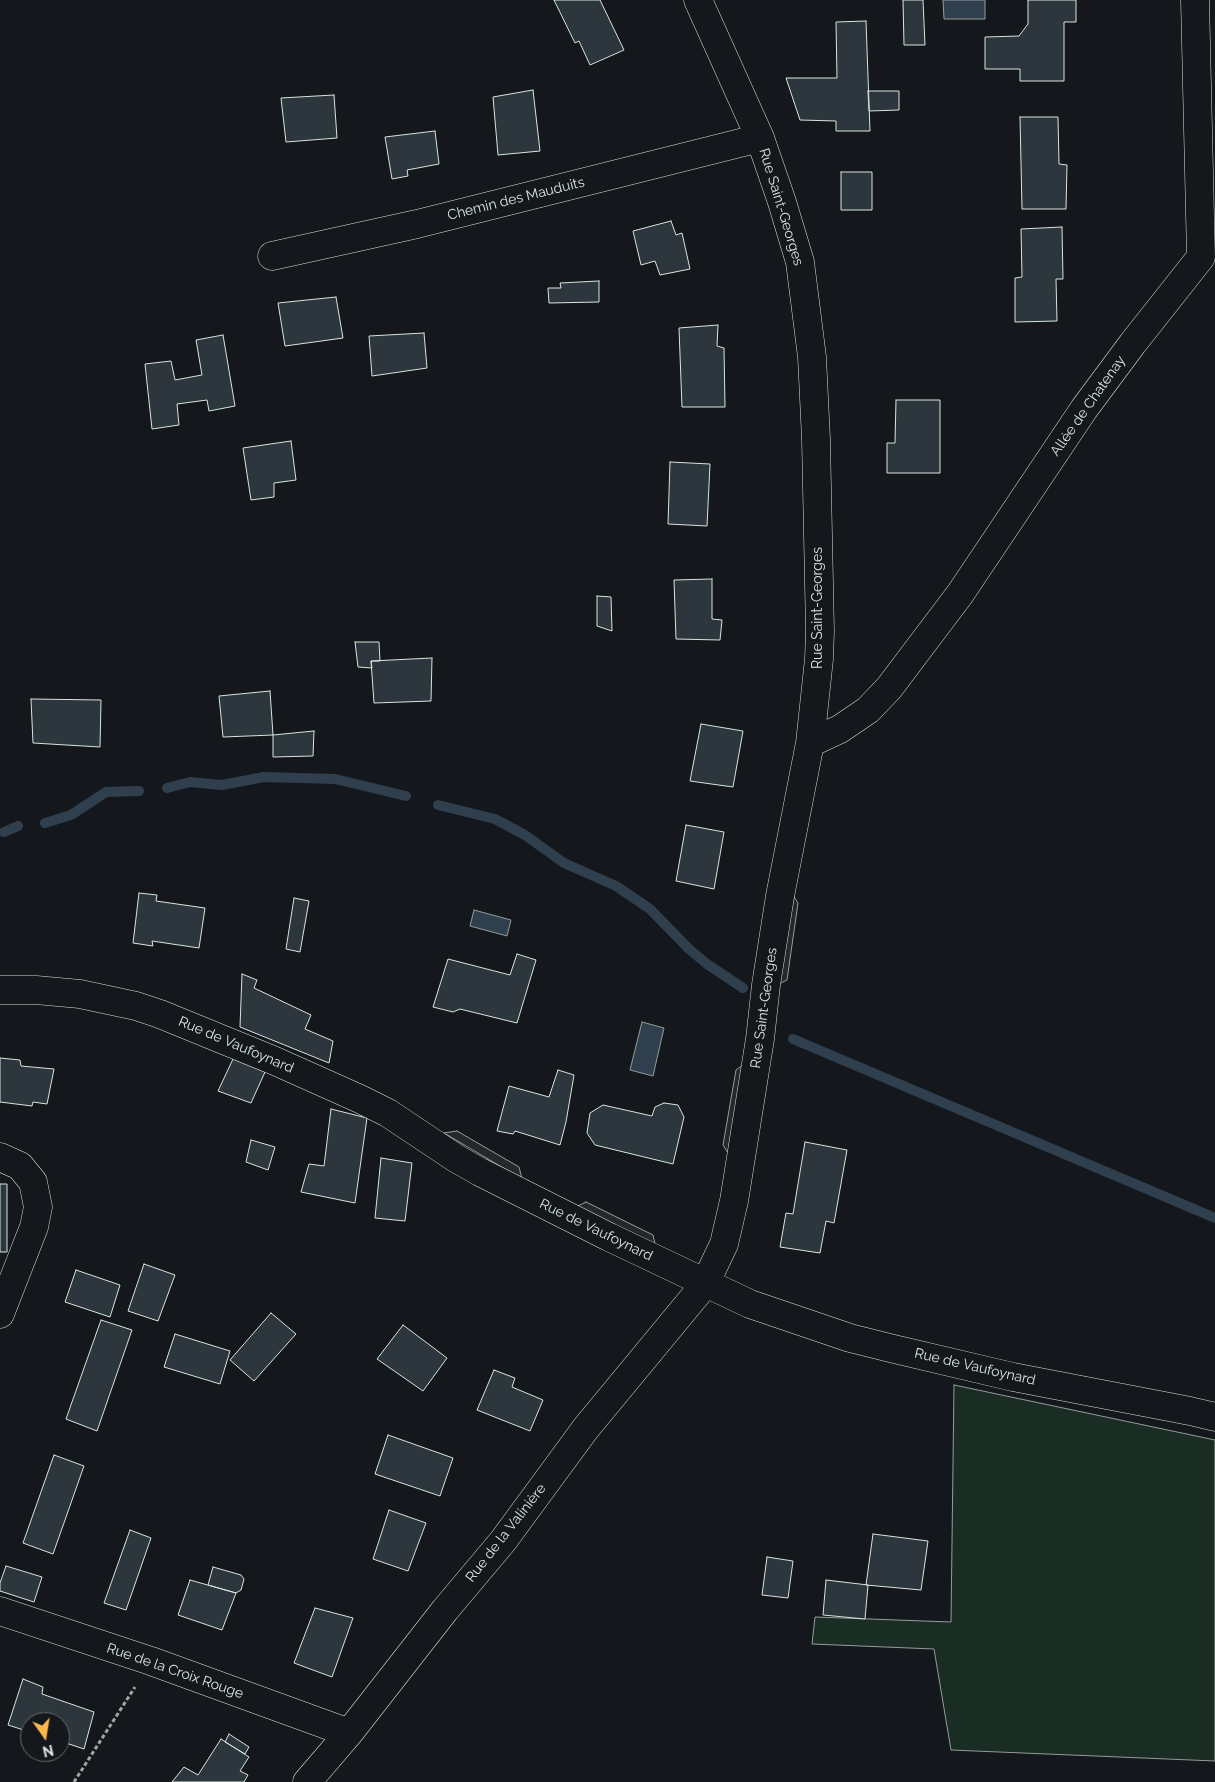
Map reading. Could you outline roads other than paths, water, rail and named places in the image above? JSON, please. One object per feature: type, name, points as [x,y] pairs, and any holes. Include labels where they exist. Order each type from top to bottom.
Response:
[{"type":"street","name":"Rue Saint-Georges","points":[[698,0],[760,138],[800,262],[812,357],[816,439],[820,631],[810,743],[779,905],[734,1201],[724,1244],[705,1284]]},
{"type":"street","name":"Allée de Chatenay","points":[[810,743],[840,729],[868,710],[889,688],[960,594],[1084,409],[1133,343],[1208,249],[1195,0]]},
{"type":"street","name":"Chemin des Mauduits","points":[[272,256],[417,224],[760,138]]},
{"type":"street","name":"Rue de Vaufoynard","points":[[0,990],[36,990],[80,994],[136,1006],[275,1061],[388,1113],[480,1172],[705,1284],[750,1304],[859,1340],[1013,1377],[1190,1410],[1215,1417]]},
{"type":"street","points":[[0,1158],[20,1166],[33,1182],[38,1207],[34,1228],[0,1314]]},
{"type":"street","name":"Rue de la Valinière","points":[[307,1782],[349,1733],[445,1610],[503,1541],[586,1428],[705,1284]]},
{"type":"street","name":"Rue de la Croix Rouge","points":[[0,1612],[151,1661],[349,1733]]},
{"type":"water","points":[[943,0],[985,0],[985,19],[944,19]]},
{"type":"water","points":[[474,910],[511,920],[507,936],[470,926]]},
{"type":"water","points":[[642,1022],[664,1028],[653,1076],[630,1070]]},
{"type":"waterway","points":[[167,788],[190,782],[222,785],[264,777],[335,779],[406,796]]},
{"type":"waterway","points":[[45,823],[71,815],[106,792],[139,791]]},
{"type":"waterway","points":[[438,805],[495,819],[525,835],[564,863],[616,886],[650,909],[689,949],[707,964],[743,988]]},
{"type":"waterway","points":[[4,832],[18,826]]},
{"type":"waterway","points":[[793,1039],[1215,1218]]}]
